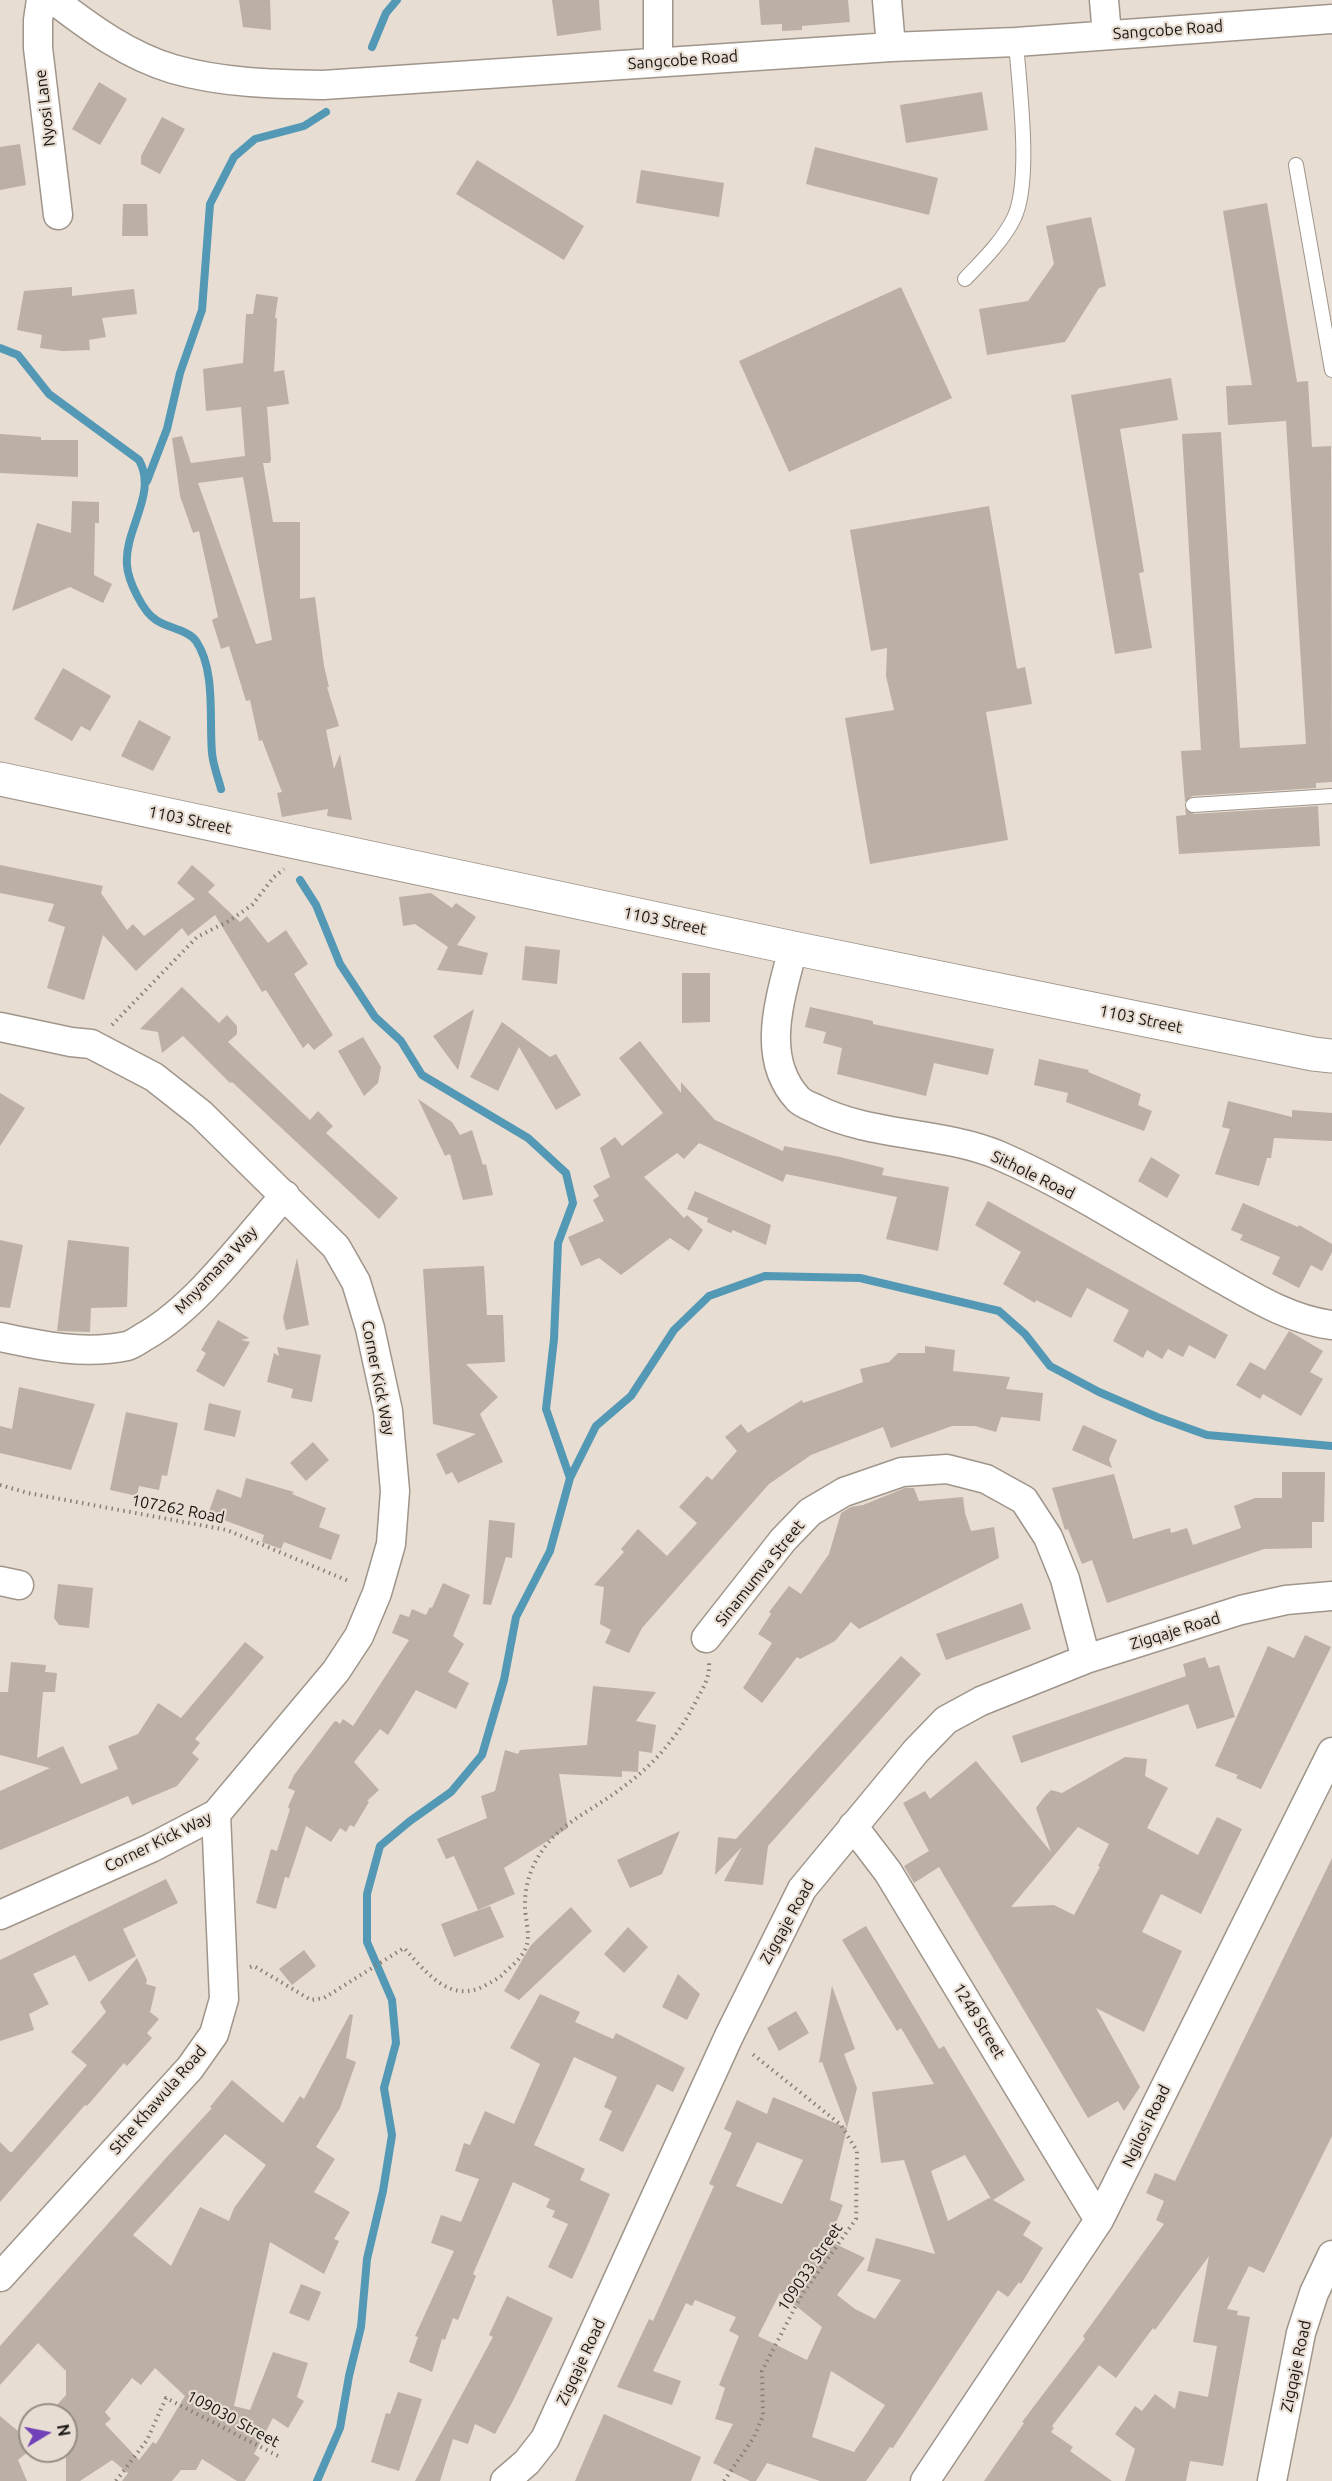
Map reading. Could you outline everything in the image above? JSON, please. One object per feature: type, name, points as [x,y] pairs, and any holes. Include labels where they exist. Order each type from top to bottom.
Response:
[{"type":"street","name":"Nyosi Lane","points":[[41,0],[38,48],[58,215]]},
{"type":"street","name":"Sangcobe Road","points":[[54,0],[89,27],[130,51],[172,69],[216,79],[323,85],[658,61],[1016,42],[1332,19]]},
{"type":"street","points":[[658,0],[658,61]]},
{"type":"street","points":[[887,0],[891,47]]},
{"type":"street","points":[[1104,0],[1107,35]]},
{"type":"street","points":[[1329,0],[1332,19]]},
{"type":"street","name":"1103 Street","points":[[0,779],[793,948],[1301,1052],[1332,1056]]},
{"type":"street","name":"Sithole Road","points":[[793,948],[779,1005],[775,1043],[782,1077],[800,1101],[833,1118],[953,1142],[996,1154],[1038,1174],[1264,1302],[1316,1323],[1332,1325]]},
{"type":"street","name":"Corner Kick Way","points":[[0,1027],[71,1042],[92,1044],[154,1077],[201,1114],[336,1247],[356,1282],[370,1328],[388,1411],[395,1491],[391,1544],[377,1593],[358,1636],[336,1671],[216,1814],[151,1848],[0,1915]]},
{"type":"street","name":"Mnyamana Way","points":[[0,1337],[39,1346],[86,1350],[129,1345],[160,1327],[188,1304],[285,1195]]},
{"type":"street","name":"Sinamumva Street","points":[[706,1638],[783,1540],[810,1512],[844,1492],[902,1473],[947,1469],[986,1479],[1024,1500],[1048,1537],[1065,1579],[1086,1659]]},
{"type":"street","name":"Zigqaje Road","points":[[505,2481],[527,2462],[545,2439],[729,2036],[802,1889],[852,1826],[946,1720],[981,1701],[1086,1659],[1242,1610],[1286,1600],[1332,1596]]},
{"type":"street","name":"Ngilosi Road","points":[[926,2481],[1099,2220],[1332,1752]]},
{"type":"street","name":"Sthe Khawula Road","points":[[0,2277],[189,2068],[214,2034],[224,1999],[216,1814]]},
{"type":"street","name":"1248 Street","points":[[852,1826],[888,1872],[1099,2220]]},
{"type":"street","name":"Zigqaje Road","points":[[1272,2481],[1301,2333],[1314,2294],[1332,2255]]},
{"type":"lane","points":[[965,279],[999,242],[1015,216],[1023,183],[1016,42]]},
{"type":"lane","points":[[1296,165],[1332,370]]},
{"type":"lane","points":[[1193,805],[1332,796]]},
{"type":"path","points":[[92,1044],[197,937],[230,921],[252,905],[274,877],[287,868]]},
{"type":"path","name":"107262 Road","points":[[0,1485],[28,1493],[227,1530],[377,1593]]},
{"type":"path","points":[[223,1975],[254,1966],[311,2000],[324,1998],[404,1948],[433,1979],[448,1989],[463,1992],[478,1989],[501,1976],[520,1957],[527,1944],[525,1904],[527,1878],[542,1850],[563,1828],[625,1787],[660,1754],[684,1725],[710,1674],[706,1638]]},
{"type":"path","name":"109033 Street","points":[[724,2481],[754,2437],[764,2416],[762,2371],[801,2296],[856,2219],[857,2151],[841,2125],[729,2036]]},
{"type":"path","name":"109030 Street","points":[[116,2481],[147,2440],[166,2398],[280,2457]]},
{"type":"building","points":[[239,0],[270,0],[271,30],[243,27]]},
{"type":"building","points":[[552,0],[599,0],[601,30],[557,36]]},
{"type":"building","points":[[759,0],[848,0],[850,22],[802,26],[802,30],[782,31],[782,24],[761,25]]},
{"type":"building","points":[[99,82],[127,99],[100,145],[72,129]]},
{"type":"building","points":[[982,92],[988,130],[906,143],[900,105]]},
{"type":"building","points":[[162,117],[185,129],[160,174],[141,164],[141,156]]},
{"type":"building","points":[[20,144],[26,185],[0,190],[0,147]]},
{"type":"building","points":[[815,147],[938,178],[929,215],[806,184]]},
{"type":"building","points":[[477,160],[584,226],[564,260],[456,194]]},
{"type":"building","points":[[641,170],[724,183],[719,217],[636,203]]},
{"type":"building","points":[[1267,203],[1297,382],[1308,381],[1312,447],[1331,446],[1332,782],[1316,783],[1316,788],[1192,796],[1185,802],[1181,751],[1201,750],[1182,434],[1221,432],[1240,748],[1306,744],[1286,421],[1228,425],[1226,386],[1252,385],[1223,211]]},
{"type":"building","points":[[123,204],[147,204],[148,236],[122,236]]},
{"type":"building","points":[[1091,217],[1106,286],[1099,288],[1065,342],[987,355],[979,309],[1028,301],[1054,264],[1046,226]]},
{"type":"building","points":[[72,287],[72,296],[134,289],[137,314],[102,318],[106,337],[89,340],[90,350],[62,351],[40,348],[42,335],[17,330],[24,291]]},
{"type":"building","points":[[901,287],[952,398],[789,472],[739,361]]},
{"type":"building","points":[[256,294],[278,297],[275,318],[277,318],[274,372],[284,370],[289,404],[267,407],[271,459],[270,463],[263,463],[273,522],[300,522],[300,599],[315,597],[329,687],[327,687],[339,726],[326,730],[334,769],[340,754],[352,820],[327,816],[328,809],[282,817],[277,793],[282,792],[262,740],[259,741],[250,700],[246,701],[229,646],[221,649],[212,620],[218,617],[199,531],[193,533],[180,496],[172,438],[182,436],[191,463],[245,456],[241,407],[206,411],[203,369],[243,363],[246,314],[253,314]],"holes":[[[243,477],[272,640],[256,644],[198,483]]]},
{"type":"building","points":[[1171,378],[1178,420],[1120,429],[1144,572],[1139,573],[1152,648],[1115,654],[1071,395]]},
{"type":"building","points":[[0,434],[41,437],[41,440],[78,440],[78,477],[0,473]]},
{"type":"building","points":[[72,501],[99,502],[99,523],[95,523],[94,575],[112,584],[103,603],[70,587],[12,611],[37,523],[71,533]]},
{"type":"building","points":[[989,506],[1017,669],[1025,667],[1032,704],[986,712],[1008,840],[870,864],[845,718],[894,710],[886,676],[887,648],[871,651],[850,530]]},
{"type":"building","points":[[63,668],[111,696],[90,731],[81,726],[72,741],[34,719]]},
{"type":"building","points":[[139,720],[171,737],[153,771],[121,756]]},
{"type":"building","points":[[1318,806],[1320,846],[1179,854],[1176,816],[1186,815],[1185,809],[1194,814]]},
{"type":"building","points":[[0,865],[103,886],[101,893],[127,930],[133,924],[144,936],[195,899],[177,883],[192,865],[215,885],[208,892],[240,922],[247,916],[268,943],[286,930],[308,964],[294,974],[333,1035],[314,1050],[308,1043],[303,1048],[266,990],[262,992],[215,915],[188,936],[182,928],[136,971],[103,935],[84,1000],[47,988],[65,927],[48,921],[54,904],[0,893]]},
{"type":"building","points":[[431,893],[452,908],[456,903],[476,917],[457,945],[488,953],[482,975],[437,970],[448,947],[415,924],[403,926],[399,897]]},
{"type":"building","points":[[525,946],[560,950],[557,984],[522,980]]},
{"type":"building","points":[[682,973],[710,973],[710,1022],[682,1023]]},
{"type":"building","points":[[182,987],[219,1023],[227,1015],[237,1026],[237,1034],[228,1042],[310,1120],[318,1111],[333,1126],[326,1133],[398,1198],[379,1219],[232,1082],[230,1083],[183,1036],[162,1053],[158,1032],[140,1029]]},
{"type":"building","points":[[810,1007],[873,1021],[873,1024],[994,1049],[988,1075],[934,1063],[926,1096],[837,1074],[842,1048],[823,1043],[826,1032],[805,1027]]},
{"type":"building","points":[[474,1009],[458,1070],[433,1036]]},
{"type":"building","points":[[502,1022],[550,1057],[556,1054],[581,1095],[556,1110],[519,1047],[498,1091],[470,1077]]},
{"type":"building","points":[[363,1037],[381,1067],[378,1083],[364,1096],[338,1051]]},
{"type":"building","points":[[640,1041],[681,1093],[681,1082],[715,1120],[783,1151],[784,1146],[840,1157],[884,1168],[882,1175],[949,1187],[938,1251],[886,1239],[897,1197],[786,1174],[783,1182],[699,1143],[684,1159],[677,1153],[644,1177],[684,1218],[687,1215],[703,1230],[689,1251],[670,1238],[621,1275],[599,1258],[581,1266],[568,1237],[604,1221],[593,1200],[599,1196],[593,1186],[610,1177],[600,1148],[615,1137],[622,1146],[663,1113],[619,1058]]},
{"type":"building","points":[[1039,1059],[1089,1070],[1088,1072],[1141,1094],[1138,1105],[1152,1111],[1144,1131],[1066,1102],[1068,1093],[1034,1085]]},
{"type":"building","points":[[0,1093],[25,1108],[0,1146]]},
{"type":"building","points":[[418,1099],[452,1122],[460,1135],[472,1130],[483,1165],[486,1164],[493,1195],[463,1200],[450,1154],[445,1156]]},
{"type":"building","points":[[1228,1101],[1292,1117],[1292,1110],[1332,1113],[1332,1141],[1274,1138],[1271,1158],[1267,1158],[1259,1186],[1215,1174],[1230,1129],[1222,1127]]},
{"type":"building","points":[[1151,1157],[1180,1175],[1167,1198],[1138,1181]]},
{"type":"building","points":[[695,1191],[771,1225],[766,1245],[733,1230],[731,1233],[707,1222],[708,1218],[687,1209]]},
{"type":"building","points":[[988,1201],[1228,1335],[1215,1359],[1189,1345],[1183,1357],[1168,1349],[1162,1359],[1147,1350],[1143,1358],[1113,1341],[1129,1310],[1087,1288],[1071,1318],[1036,1300],[1035,1303],[1003,1284],[1021,1252],[975,1225]]},
{"type":"building","points":[[1243,1203],[1298,1227],[1299,1225],[1332,1244],[1332,1252],[1322,1271],[1311,1265],[1299,1288],[1272,1274],[1280,1257],[1240,1240],[1243,1235],[1231,1230]]},
{"type":"building","points":[[0,1240],[23,1245],[10,1308],[0,1307]]},
{"type":"building","points":[[68,1240],[129,1247],[127,1307],[91,1308],[90,1332],[57,1331]]},
{"type":"building","points":[[297,1258],[309,1325],[286,1330],[283,1318]]},
{"type":"building","points":[[484,1266],[487,1315],[503,1315],[505,1362],[466,1364],[498,1397],[480,1414],[503,1462],[458,1483],[452,1472],[446,1475],[436,1454],[476,1434],[433,1424],[423,1269]]},
{"type":"building","points":[[218,1320],[249,1338],[241,1340],[250,1342],[224,1387],[196,1371],[206,1353],[201,1350]]},
{"type":"building","points":[[1289,1331],[1323,1351],[1310,1372],[1323,1379],[1301,1416],[1263,1394],[1260,1399],[1236,1385],[1250,1362],[1265,1370]]},
{"type":"building","points":[[925,1346],[955,1350],[953,1371],[1010,1377],[1006,1389],[1043,1393],[1040,1421],[1001,1417],[996,1432],[975,1426],[952,1426],[891,1448],[883,1427],[811,1455],[769,1484],[642,1628],[629,1653],[605,1643],[611,1630],[600,1624],[604,1587],[594,1585],[624,1552],[621,1549],[638,1529],[667,1556],[697,1523],[679,1507],[707,1476],[712,1480],[737,1451],[725,1437],[741,1424],[748,1433],[802,1400],[803,1403],[863,1382],[860,1369],[889,1362],[898,1353],[925,1353]]},
{"type":"building","points":[[277,1347],[321,1355],[312,1402],[291,1398],[293,1389],[267,1382],[274,1353],[279,1356]]},
{"type":"building","points":[[19,1387],[95,1404],[71,1470],[0,1453],[0,1426],[12,1429]]},
{"type":"building","points":[[209,1403],[241,1411],[235,1437],[204,1430]]},
{"type":"building","points":[[126,1412],[178,1423],[167,1476],[162,1475],[159,1490],[139,1486],[137,1496],[110,1490]]},
{"type":"building","points":[[1083,1425],[1117,1440],[1109,1459],[1112,1468],[1072,1450]]},
{"type":"building","points":[[313,1442],[329,1460],[306,1481],[290,1463]]},
{"type":"building","points":[[1282,1472],[1325,1472],[1324,1522],[1312,1522],[1312,1548],[1264,1549],[1107,1603],[1092,1560],[1082,1564],[1068,1529],[1065,1530],[1052,1488],[1114,1474],[1133,1539],[1170,1528],[1171,1533],[1187,1528],[1193,1545],[1241,1528],[1234,1506],[1255,1498],[1282,1498]]},
{"type":"building","points":[[246,1478],[294,1492],[292,1494],[326,1508],[319,1527],[340,1535],[331,1560],[284,1542],[281,1549],[262,1542],[264,1535],[208,1514],[217,1489],[241,1498]]},
{"type":"building","points":[[905,1488],[914,1488],[919,1501],[963,1497],[971,1531],[994,1527],[999,1558],[859,1629],[851,1622],[835,1641],[800,1659],[797,1657],[762,1703],[743,1688],[772,1643],[758,1634],[771,1614],[769,1612],[789,1586],[801,1594],[829,1554],[841,1513],[851,1507],[863,1505]]},
{"type":"building","points":[[489,1520],[515,1523],[512,1558],[506,1557],[491,1605],[483,1604]]},
{"type":"building","points":[[443,1583],[470,1595],[453,1636],[464,1644],[448,1672],[469,1683],[456,1709],[416,1690],[388,1735],[380,1729],[354,1762],[379,1790],[367,1801],[369,1802],[354,1827],[350,1825],[346,1832],[340,1828],[331,1842],[306,1826],[289,1878],[285,1877],[276,1909],[256,1903],[271,1849],[277,1851],[290,1809],[288,1807],[295,1791],[288,1788],[294,1775],[334,1722],[340,1724],[343,1719],[353,1726],[409,1640],[392,1633],[400,1614],[409,1617],[412,1609],[426,1615],[430,1607],[432,1608]]},
{"type":"building","points":[[58,1584],[93,1588],[89,1628],[59,1625],[54,1618]]},
{"type":"building","points":[[1022,1603],[1031,1629],[946,1660],[936,1634]]},
{"type":"building","points":[[1305,1635],[1331,1647],[1261,1789],[1236,1778],[1238,1775],[1215,1766],[1268,1646],[1294,1658]]},
{"type":"building","points":[[245,1642],[264,1657],[195,1739],[200,1743],[192,1753],[199,1759],[177,1786],[132,1805],[128,1796],[0,1850],[0,1791],[50,1768],[0,1755],[0,1692],[8,1692],[11,1662],[46,1665],[45,1672],[57,1673],[55,1692],[43,1692],[37,1758],[63,1746],[81,1784],[118,1769],[108,1746],[138,1734],[158,1703],[181,1718]]},
{"type":"building","points":[[901,1656],[921,1674],[768,1846],[763,1885],[724,1881],[742,1847],[715,1875],[718,1837],[736,1839]]},
{"type":"building","points":[[1205,1657],[1209,1668],[1219,1665],[1235,1717],[1197,1729],[1188,1704],[1021,1763],[1012,1736],[1186,1676],[1183,1664]]},
{"type":"building","points":[[593,1686],[656,1692],[636,1721],[656,1725],[652,1753],[639,1751],[638,1772],[622,1771],[622,1777],[559,1774],[568,1828],[504,1868],[515,1894],[478,1910],[454,1856],[446,1859],[437,1839],[487,1818],[481,1796],[495,1791],[505,1750],[518,1754],[520,1750],[587,1745]]},
{"type":"building","points":[[1125,1757],[1147,1759],[1145,1776],[1168,1788],[1147,1828],[1198,1855],[1217,1817],[1242,1829],[1201,1914],[1161,1894],[1142,1932],[1182,1951],[1144,2032],[1096,2008],[1140,2087],[1124,2111],[1118,2101],[1088,2118],[939,1867],[914,1883],[904,1866],[929,1851],[903,1803],[925,1791],[930,1799],[976,1761],[1051,1852],[1036,1808],[1051,1790],[1062,1793]],"holes":[[[1078,1827],[1109,1844],[1098,1866],[1100,1867],[1074,1915],[1054,1905],[1011,1907]]]},
{"type":"building","points":[[680,1831],[662,1874],[630,1888],[617,1860]]},
{"type":"building","points":[[1332,1858],[1332,2136],[1264,2273],[1249,2266],[1227,2309],[1238,2311],[1237,2315],[1250,2317],[1223,2466],[1190,2461],[1186,2481],[1125,2481],[1135,2449],[1115,2434],[1135,2406],[1142,2411],[1155,2394],[1175,2409],[1179,2391],[1208,2397],[1217,2346],[1193,2342],[1209,2256],[1155,2330],[1153,2328],[1116,2378],[1099,2365],[1052,2426],[1054,2428],[1051,2432],[1073,2447],[1070,2451],[1112,2481],[984,2481],[1024,2423],[1022,2422],[1085,2339],[1083,2336],[1164,2224],[1156,2220],[1164,2201],[1146,2193],[1155,2173],[1175,2181]]},
{"type":"building","points":[[166,1879],[178,1903],[123,1929],[136,1956],[89,1982],[75,1955],[33,1974],[49,2004],[29,2014],[34,2030],[0,2041],[0,1960]]},
{"type":"building","points":[[490,1906],[504,1937],[454,1957],[441,1924]]},
{"type":"building","points":[[571,1907],[592,1931],[519,2000],[504,1991],[531,1945]]},
{"type":"building","points":[[866,1926],[939,2049],[944,2046],[1025,2180],[993,2200],[1031,2222],[1023,2235],[1043,2248],[1021,2284],[1019,2282],[1008,2297],[998,2290],[893,2448],[890,2447],[866,2481],[820,2481],[767,2463],[756,2481],[750,2481],[713,2463],[733,2424],[715,2419],[725,2388],[719,2385],[739,2336],[729,2331],[736,2317],[695,2300],[692,2306],[686,2303],[653,2371],[681,2381],[672,2405],[617,2387],[649,2319],[653,2321],[714,2186],[709,2184],[732,2133],[724,2129],[737,2100],[767,2114],[773,2097],[847,2128],[830,2200],[843,2205],[829,2241],[865,2258],[837,2295],[855,2309],[875,2319],[901,2280],[867,2271],[876,2238],[935,2254],[904,2160],[881,2163],[872,2092],[934,2084],[901,2028],[897,2031],[842,1940]],"holes":[[[757,2142],[803,2160],[782,2204],[736,2186]],[[965,2155],[991,2199],[989,2198],[948,2221],[931,2171]],[[780,2293],[822,2327],[807,2360],[758,2336]],[[831,2371],[885,2405],[854,2452],[812,2437]]]},
{"type":"building","points":[[628,1927],[648,1947],[624,1973],[604,1954]]},
{"type":"building","points":[[304,1950],[316,1966],[292,1985],[279,1969]]},
{"type":"building","points":[[137,1958],[147,1980],[146,1984],[156,1987],[150,2012],[159,2019],[147,2033],[152,2038],[127,2066],[124,2063],[87,2106],[85,2105],[0,2202],[0,2142],[12,2152],[87,2065],[71,2052],[106,2012],[100,2002]]},
{"type":"building","points":[[678,1974],[700,1994],[687,2020],[662,2007]]},
{"type":"building","points":[[832,1986],[855,2049],[844,2054],[857,2088],[847,2128],[822,2062],[819,2063]]},
{"type":"building","points":[[540,1994],[580,2012],[575,2022],[613,2039],[616,2033],[685,2068],[673,2092],[657,2084],[623,2152],[599,2140],[612,2111],[604,2107],[617,2077],[574,2057],[534,2145],[585,2169],[580,2180],[610,2194],[586,2249],[572,2279],[548,2267],[568,2224],[552,2217],[555,2211],[546,2207],[550,2199],[513,2182],[473,2274],[476,2276],[458,2320],[453,2318],[445,2340],[442,2339],[432,2372],[409,2362],[418,2337],[415,2336],[454,2251],[431,2243],[441,2215],[461,2222],[479,2179],[455,2171],[464,2143],[470,2145],[485,2111],[514,2124],[540,2064],[510,2048]]},
{"type":"building","points":[[796,2011],[809,2033],[779,2051],[767,2028]]},
{"type":"building","points":[[350,2014],[353,2015],[346,2058],[356,2062],[340,2108],[316,2147],[335,2159],[314,2192],[350,2212],[334,2239],[339,2241],[324,2274],[270,2242],[234,2406],[250,2410],[273,2352],[308,2363],[297,2397],[304,2401],[288,2428],[273,2418],[254,2454],[260,2458],[245,2481],[237,2481],[202,2459],[196,2470],[181,2470],[172,2481],[122,2481],[128,2473],[112,2460],[80,2481],[66,2481],[66,2463],[78,2463],[78,2403],[59,2403],[66,2395],[66,2371],[38,2343],[0,2385],[0,2346],[212,2108],[210,2107],[232,2080],[283,2123],[300,2096],[304,2099]],"holes":[[[225,2134],[266,2165],[234,2208],[229,2221],[200,2207],[171,2266],[133,2235]],[[155,2368],[185,2396],[156,2444],[153,2442],[139,2460],[105,2424],[111,2419],[105,2412],[132,2378],[141,2385]]]},
{"type":"building","points":[[301,2284],[321,2292],[309,2321],[289,2313]]},
{"type":"building","points":[[507,2296],[553,2318],[514,2399],[495,2434],[475,2424],[468,2444],[453,2439],[440,2481],[415,2481],[493,2337],[489,2335]]},
{"type":"building","points":[[398,2392],[422,2399],[399,2471],[371,2462],[386,2413],[390,2414]]},
{"type":"building","points":[[604,2414],[701,2457],[691,2481],[575,2481]]},
{"type":"building","points":[[0,2416],[18,2431],[18,2463],[27,2481],[0,2481]]},
{"type":"waterway","points":[[372,47],[386,13],[397,0]]},
{"type":"waterway","points":[[147,481],[167,429],[180,373],[202,310],[210,204],[234,157],[255,139],[304,126],[326,112]]},
{"type":"waterway","points":[[0,348],[18,355],[49,394],[139,460],[144,473],[145,486],[127,552],[128,572],[137,596],[151,616],[193,637],[202,653],[209,680],[214,766],[221,789]]},
{"type":"waterway","points":[[300,880],[316,905],[340,964],[375,1017],[401,1041],[422,1075],[528,1138],[566,1173],[573,1203],[558,1243],[554,1339],[546,1409],[570,1478]]},
{"type":"waterway","points":[[317,2481],[340,2428],[361,2327],[367,2259],[383,2191],[392,2135],[384,2088],[396,2043],[392,2000],[367,1942],[367,1894],[380,1846],[451,1792],[482,1755],[504,1680],[516,1617],[550,1551],[570,1478],[596,1426],[631,1396],[674,1330],[709,1296],[765,1276],[860,1278],[999,1311],[1025,1334],[1050,1366],[1099,1392],[1207,1435],[1332,1446]]}]
